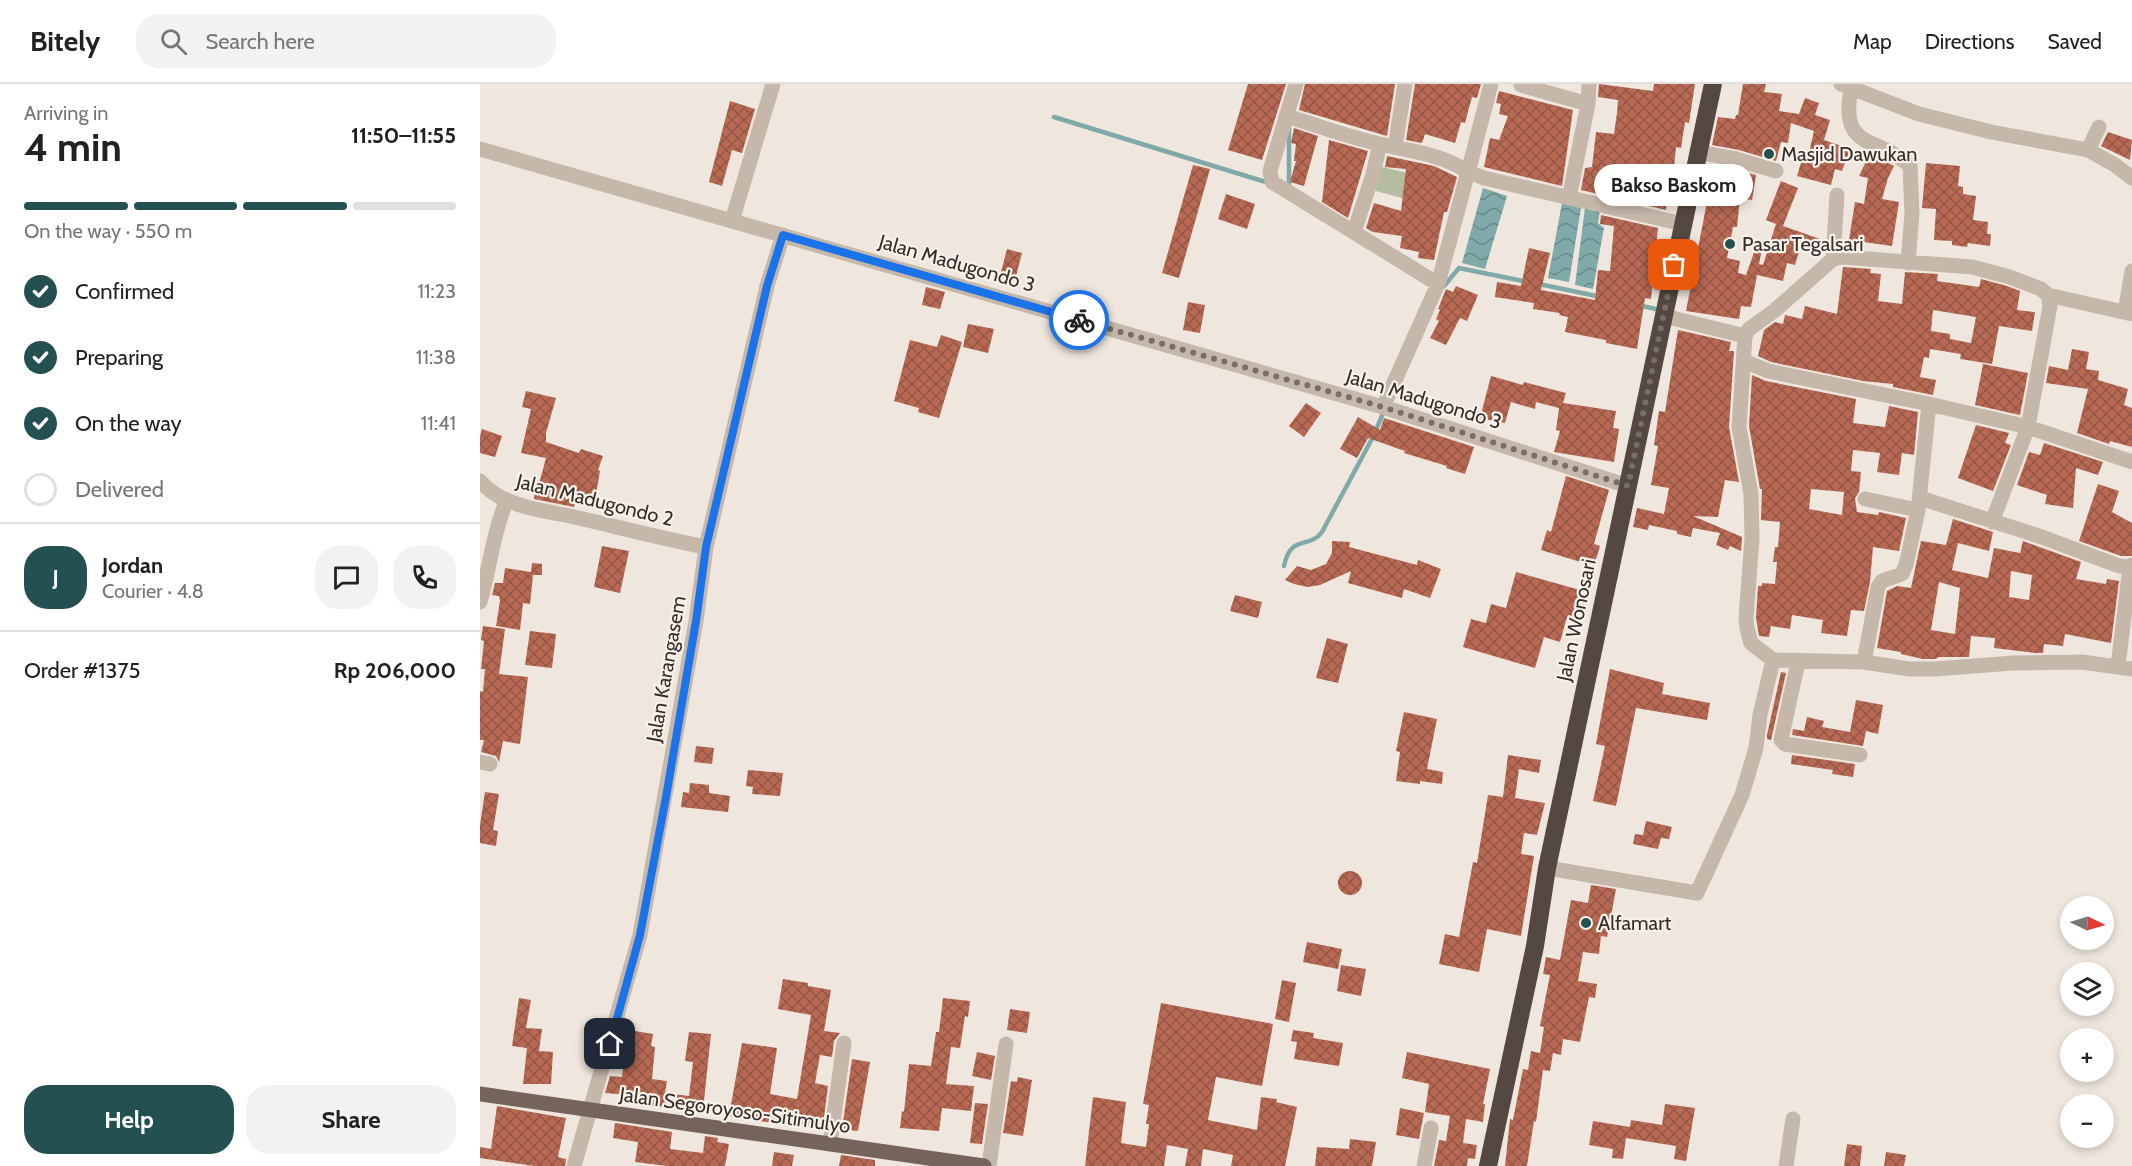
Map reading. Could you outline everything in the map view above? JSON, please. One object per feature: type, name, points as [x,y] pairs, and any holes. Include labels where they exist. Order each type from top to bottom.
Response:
[{"type":"highway","name":"Jalan Wonosari","points":[[1488,1166],[1535,946],[1547,868],[1713,84]]},
{"type":"main road","name":"Jalan Segoroyoso-Sitimulyo","points":[[480,1094],[984,1166]]},
{"type":"street","points":[[732,221],[773,84]]},
{"type":"street","points":[[1296,84],[1270,171],[1272,182],[1439,281]]},
{"type":"street","points":[[1354,232],[1373,174],[1388,146],[1405,84]]},
{"type":"street","points":[[1383,407],[1439,281],[1491,84]]},
{"type":"street","points":[[1569,198],[1588,104],[1589,84]]},
{"type":"street","points":[[1521,85],[1588,104]]},
{"type":"street","points":[[1908,263],[1912,213],[1910,166],[1853,132],[1847,114],[1846,86],[1919,114],[1991,132],[2088,150],[2115,165],[2132,178]]},
{"type":"street","points":[[1286,116],[1449,161],[1484,178],[1683,224]]},
{"type":"street","points":[[2088,150],[2099,127]]},
{"type":"street","name":"Jalan Madugondo 3","points":[[480,149],[1383,407],[1628,486]]},
{"type":"street","points":[[1698,152],[1736,159],[1776,171]]},
{"type":"street","points":[[1833,259],[1837,195]]},
{"type":"street","name":"Jalan Karangasem","points":[[574,1166],[640,935],[696,621],[706,547],[767,286],[783,235]]},
{"type":"street","points":[[1865,499],[1919,504],[1992,522],[2042,537],[2119,566],[2131,566],[2125,668],[2082,662],[1909,669],[1864,662],[1773,660],[1751,643],[1747,628],[1752,538],[1751,494],[1739,427],[1745,336],[1749,329],[1774,311],[1833,259],[1843,257],[1972,267],[2010,277],[2041,289],[2048,295],[2127,311],[2132,271]]},
{"type":"street","points":[[1992,522],[2028,427],[2050,306],[2048,295]]},
{"type":"street","points":[[1665,312],[1745,336]]},
{"type":"street","points":[[1744,361],[1779,374],[1929,404],[2028,427],[2132,462]]},
{"type":"street","points":[[1864,662],[1878,587],[1882,581],[1902,574],[1906,565],[1919,504],[1929,404]]},
{"type":"street","name":"Jalan Madugondo 2","points":[[480,481],[484,487],[507,500],[546,512],[706,547]]},
{"type":"street","points":[[480,602],[487,579],[498,520],[507,500]]},
{"type":"street","points":[[1547,868],[1697,893],[1742,795],[1756,748],[1760,715],[1773,660]]},
{"type":"street","points":[[1798,662],[1781,740],[1785,744],[1860,755]]},
{"type":"street","points":[[830,1144],[844,1043]]},
{"type":"street","points":[[989,1166],[1006,1044]]},
{"type":"street","points":[[1786,1166],[1793,1119]]},
{"type":"street","points":[[1424,1166],[1431,1128]]},
{"type":"green space","points":[[1383,167],[1428,178],[1420,203],[1376,191],[1374,180]]},
{"type":"water","points":[[1483,188],[1507,196],[1485,269],[1462,263]]},
{"type":"water","points":[[1562,203],[1581,208],[1569,282],[1548,278]]},
{"type":"water","points":[[1585,208],[1600,210],[1598,223],[1604,228],[1593,289],[1575,285]]},
{"type":"building","points":[[1248,84],[1286,84],[1262,160],[1228,150]]},
{"type":"building","points":[[1305,84],[1395,84],[1387,136],[1299,110]]},
{"type":"building","points":[[1415,84],[1481,84],[1477,98],[1472,97],[1465,123],[1461,122],[1455,143],[1425,134],[1422,143],[1406,140]]},
{"type":"building","points":[[1599,84],[1653,91],[1654,84],[1695,84],[1689,123],[1685,122],[1681,148],[1676,147],[1672,187],[1669,186],[1666,210],[1581,190],[1585,168],[1592,167],[1596,132],[1614,134],[1618,100],[1598,97]]},
{"type":"building","points":[[1743,84],[1766,84],[1764,92],[1782,94],[1779,111],[1799,114],[1805,98],[1819,103],[1815,115],[1830,120],[1824,140],[1850,149],[1842,171],[1835,169],[1831,185],[1797,176],[1803,156],[1808,157],[1814,131],[1791,123],[1788,143],[1781,142],[1776,161],[1712,145],[1718,117],[1735,119],[1738,115]]},
{"type":"building","points":[[1499,91],[1573,110],[1562,186],[1484,167],[1490,138],[1499,140],[1508,116],[1499,114],[1501,104],[1496,103]]},
{"type":"building","points":[[730,101],[755,109],[742,153],[732,150],[722,186],[709,182]]},
{"type":"building","points":[[1294,128],[1318,136],[1304,186],[1290,182],[1296,161],[1294,161],[1296,144],[1291,143]]},
{"type":"building","points":[[2108,132],[2132,140],[2130,160],[2101,146]]},
{"type":"building","points":[[1329,140],[1368,151],[1348,218],[1322,202]]},
{"type":"building","points":[[1870,153],[1894,166],[1882,199],[1899,202],[1892,246],[1849,240],[1855,202],[1864,204],[1868,178],[1859,176]]},
{"type":"building","points":[[1387,156],[1434,166],[1457,177],[1447,212],[1444,212],[1434,260],[1418,258],[1419,252],[1400,248],[1402,236],[1373,232],[1366,228],[1374,203],[1401,211],[1406,169],[1385,167]]},
{"type":"building","points":[[1926,163],[1960,166],[1958,186],[1963,187],[1963,194],[1976,196],[1973,220],[1988,222],[1987,234],[1991,234],[1990,246],[1968,243],[1967,247],[1952,245],[1952,241],[1934,240],[1936,209],[1922,208]]},
{"type":"building","points":[[1193,165],[1210,169],[1179,278],[1162,273]]},
{"type":"building","points":[[1714,165],[1756,175],[1752,200],[1740,198],[1737,227],[1733,227],[1727,258],[1740,261],[1738,273],[1746,275],[1756,247],[1762,249],[1759,264],[1763,265],[1776,224],[1766,220],[1781,181],[1798,188],[1783,226],[1820,239],[1814,253],[1800,248],[1795,265],[1787,263],[1783,281],[1757,275],[1751,307],[1741,306],[1739,319],[1686,311]]},
{"type":"building","points":[[1226,194],[1255,204],[1247,229],[1218,219]]},
{"type":"building","points":[[1601,215],[1658,228],[1651,299],[1645,298],[1637,349],[1565,332],[1568,317],[1559,315],[1560,313],[1533,309],[1534,303],[1495,297],[1497,282],[1521,286],[1529,248],[1550,253],[1541,290],[1595,300],[1598,270],[1610,271],[1614,226],[1600,224]]},
{"type":"building","points":[[1007,249],[1022,253],[1015,280],[1000,276]]},
{"type":"building","points":[[1843,267],[1871,269],[1870,273],[1881,274],[1878,301],[1902,304],[1905,272],[1938,274],[1937,281],[1979,287],[1981,279],[2020,291],[2017,310],[2035,312],[2032,331],[1999,326],[1992,364],[1960,359],[1961,354],[1930,349],[1929,358],[1924,357],[1920,377],[1936,380],[1933,395],[1893,387],[1893,384],[1863,381],[1771,362],[1758,356],[1764,330],[1775,322],[1783,324],[1785,315],[1802,319],[1805,306],[1837,314]],"holes":[[[1933,310],[1976,317],[1971,343],[1950,339],[1950,334],[1931,331]]]},
{"type":"building","points":[[1456,286],[1478,295],[1467,321],[1460,318],[1446,345],[1430,338],[1439,321],[1436,319],[1440,310],[1438,309],[1446,289],[1453,292]]},
{"type":"building","points":[[926,287],[945,292],[940,309],[922,305]]},
{"type":"building","points":[[1188,302],[1205,305],[1200,333],[1183,330]]},
{"type":"building","points":[[968,324],[994,329],[988,353],[963,347]]},
{"type":"building","points":[[1678,330],[1731,342],[1729,351],[1734,351],[1729,427],[1739,482],[1725,480],[1718,517],[1693,516],[1742,537],[1741,551],[1730,546],[1728,550],[1716,545],[1720,533],[1693,528],[1691,537],[1677,534],[1677,531],[1649,525],[1648,530],[1633,527],[1637,508],[1664,514],[1669,488],[1651,485],[1658,446],[1654,445],[1659,411],[1665,412]]},
{"type":"building","points":[[941,335],[962,342],[939,418],[918,412],[919,408],[894,401],[910,340],[937,347]]},
{"type":"building","points":[[2072,349],[2089,352],[2086,369],[2099,371],[2098,380],[2128,389],[2124,405],[2132,408],[2132,447],[2110,441],[2109,444],[2077,433],[2088,389],[2046,383],[2049,366],[2068,370]]},
{"type":"building","points":[[1983,364],[2028,373],[2020,415],[1975,405]]},
{"type":"building","points":[[1752,375],[1766,381],[1856,399],[1853,423],[1885,427],[1889,406],[1918,412],[1914,455],[1902,453],[1899,475],[1877,472],[1880,453],[1853,450],[1851,471],[1861,472],[1859,492],[1855,498],[1857,512],[1878,515],[1879,512],[1906,518],[1899,551],[1873,547],[1870,582],[1864,611],[1851,610],[1847,636],[1821,633],[1823,620],[1792,615],[1790,629],[1771,626],[1769,637],[1759,636],[1756,618],[1758,586],[1762,586],[1762,583],[1775,584],[1777,562],[1773,562],[1775,547],[1778,547],[1780,522],[1761,520],[1762,489],[1760,489],[1749,426]],"holes":[[[1811,489],[1844,492],[1842,515],[1809,509]]]},
{"type":"building","points":[[1491,376],[1566,393],[1563,403],[1616,411],[1613,428],[1619,429],[1614,462],[1554,452],[1560,431],[1556,430],[1559,408],[1536,402],[1535,409],[1511,402],[1505,423],[1480,418]]},
{"type":"building","points":[[526,391],[556,398],[546,433],[546,442],[579,453],[581,449],[603,456],[598,470],[600,471],[595,500],[576,497],[574,507],[534,499],[536,484],[539,484],[546,458],[521,453],[531,409],[522,407]]},
{"type":"building","points":[[1306,403],[1321,413],[1304,437],[1289,426]]},
{"type":"building","points":[[1358,417],[1380,430],[1384,418],[1474,447],[1465,474],[1368,438],[1357,458],[1340,449]]},
{"type":"building","points":[[1976,425],[2009,433],[2005,443],[2011,445],[1993,491],[1958,478]]},
{"type":"building","points":[[482,429],[502,436],[495,457],[480,453]]},
{"type":"building","points":[[2044,443],[2103,462],[2098,475],[2076,468],[2073,508],[2045,504],[2047,495],[2017,485],[2029,452],[2040,455]]},
{"type":"building","points":[[1566,476],[1609,490],[1594,544],[1600,546],[1594,566],[1541,550],[1547,530],[1551,532]]},
{"type":"building","points":[[2098,484],[2119,491],[2112,512],[2132,523],[2132,556],[2121,556],[2079,541]]},
{"type":"building","points":[[1953,519],[1993,532],[1989,551],[1958,543],[1952,570],[1988,578],[1994,548],[2020,553],[2023,541],[2081,562],[2076,579],[2106,584],[2107,579],[2119,581],[2111,643],[2065,634],[2063,646],[2044,644],[2043,653],[2036,653],[1994,648],[1995,638],[1971,636],[1969,657],[1935,659],[1923,659],[1877,648],[1887,591],[1897,586],[1911,588],[1921,541],[1946,545]],"holes":[[[2011,571],[2032,575],[2029,600],[2009,597]],[[1939,582],[1960,588],[1955,634],[1931,630]]]},
{"type":"building","points":[[1332,541],[1350,542],[1349,547],[1417,565],[1418,560],[1441,569],[1430,598],[1404,589],[1402,598],[1348,583],[1351,571],[1320,585],[1308,587],[1285,580],[1297,566],[1311,570],[1326,564],[1332,553]]},
{"type":"building","points":[[602,546],[629,551],[620,593],[594,587]]},
{"type":"building","points":[[532,563],[542,564],[542,575],[533,575],[530,604],[523,603],[520,630],[496,626],[500,601],[499,596],[492,595],[495,583],[503,583],[505,568],[531,572]]},
{"type":"building","points":[[1516,572],[1580,590],[1572,619],[1567,617],[1560,642],[1544,637],[1535,668],[1463,647],[1471,619],[1486,623],[1491,604],[1506,608]]},
{"type":"building","points":[[1235,595],[1262,602],[1258,618],[1230,611]]},
{"type":"building","points":[[483,626],[505,629],[499,674],[528,677],[520,744],[503,741],[499,762],[496,756],[481,752],[484,740],[480,740],[480,691],[483,692],[485,669],[481,669]]},
{"type":"building","points":[[530,631],[556,634],[552,668],[525,665]]},
{"type":"building","points":[[1327,638],[1348,644],[1338,683],[1316,678]]},
{"type":"building","points":[[1610,669],[1664,683],[1662,694],[1710,703],[1707,720],[1636,708],[1616,806],[1593,801],[1605,746],[1596,744]]},
{"type":"building","points":[[1781,672],[1786,673],[1771,740],[1767,739],[1767,735]]},
{"type":"building","points":[[1856,700],[1883,705],[1878,734],[1866,731],[1863,746],[1792,735],[1793,729],[1804,731],[1807,717],[1824,721],[1822,727],[1850,732]]},
{"type":"building","points":[[1404,712],[1437,719],[1427,769],[1443,772],[1442,784],[1396,781],[1400,752],[1396,751]]},
{"type":"building","points":[[696,746],[714,748],[712,764],[694,762]]},
{"type":"building","points":[[1508,755],[1541,760],[1539,773],[1519,769],[1515,798],[1545,803],[1537,835],[1524,833],[1521,854],[1534,856],[1521,936],[1487,929],[1479,972],[1439,964],[1445,934],[1459,937],[1473,862],[1477,863],[1488,795],[1503,797]]},
{"type":"building","points":[[1792,755],[1855,764],[1853,777],[1832,774],[1833,770],[1791,764]]},
{"type":"building","points":[[748,770],[783,773],[780,796],[752,794],[753,787],[746,786]]},
{"type":"building","points":[[690,783],[709,785],[709,793],[730,796],[728,812],[681,807],[683,792],[689,793]]},
{"type":"building","points":[[485,792],[499,794],[493,830],[498,831],[496,846],[480,843]]},
{"type":"building","points":[[1646,821],[1672,827],[1669,839],[1661,838],[1658,849],[1633,844],[1635,834],[1643,835]]},
{"type":"building","points":[[1350,871],[1358,875],[1362,883],[1358,891],[1350,895],[1342,891],[1338,883],[1342,875]]},
{"type":"building","points":[[1591,885],[1616,889],[1607,937],[1601,936],[1599,954],[1583,952],[1578,981],[1597,984],[1595,998],[1589,997],[1580,1042],[1563,1039],[1561,1055],[1553,1053],[1550,1071],[1543,1070],[1527,1166],[1505,1166],[1510,1119],[1513,1120],[1523,1069],[1528,1070],[1531,1051],[1540,1053],[1544,1027],[1540,1026],[1550,975],[1543,974],[1546,957],[1560,960],[1571,900],[1588,903]]},
{"type":"building","points":[[1307,942],[1342,949],[1338,969],[1303,962]]},
{"type":"building","points":[[1341,965],[1366,969],[1361,996],[1337,991]]},
{"type":"building","points":[[783,979],[831,990],[824,1031],[840,1033],[834,1041],[832,1057],[820,1055],[815,1083],[828,1086],[823,1125],[786,1123],[785,1125],[729,1116],[742,1043],[777,1048],[770,1094],[797,1099],[811,1015],[778,1009]]},
{"type":"building","points":[[1282,980],[1296,983],[1289,1022],[1275,1019]]},
{"type":"building","points":[[519,998],[531,1000],[526,1028],[542,1029],[539,1051],[553,1052],[551,1084],[523,1084],[527,1048],[512,1046]]},
{"type":"building","points":[[943,998],[970,1001],[960,1048],[951,1047],[946,1084],[974,1086],[971,1111],[942,1108],[939,1131],[900,1128],[909,1064],[931,1066],[936,1032],[939,1032]]},
{"type":"building","points":[[1161,1003],[1273,1024],[1262,1086],[1216,1077],[1208,1120],[1257,1130],[1261,1097],[1277,1099],[1276,1102],[1297,1107],[1285,1166],[1231,1166],[1233,1155],[1203,1149],[1201,1166],[1185,1166],[1188,1149],[1167,1145],[1164,1166],[1085,1166],[1093,1097],[1126,1102],[1121,1143],[1146,1147],[1149,1105],[1143,1104]]},
{"type":"building","points":[[1010,1009],[1030,1012],[1027,1033],[1007,1030]]},
{"type":"building","points":[[623,1029],[653,1034],[651,1046],[655,1047],[652,1079],[667,1081],[665,1093],[689,1096],[693,1062],[685,1061],[689,1032],[711,1034],[703,1110],[642,1105],[643,1096],[605,1093],[610,1076],[622,1077],[626,1040],[620,1040]]},
{"type":"building","points":[[1293,1030],[1314,1033],[1313,1038],[1343,1043],[1339,1066],[1294,1059],[1297,1042],[1291,1041]]},
{"type":"building","points":[[977,1052],[995,1056],[991,1080],[972,1076]]},
{"type":"building","points":[[1407,1052],[1490,1069],[1483,1104],[1485,1104],[1483,1122],[1466,1119],[1463,1143],[1477,1145],[1475,1159],[1468,1158],[1467,1166],[1434,1166],[1439,1140],[1446,1141],[1450,1116],[1425,1112],[1429,1084],[1402,1078]]},
{"type":"building","points":[[852,1059],[870,1062],[858,1131],[842,1129]]},
{"type":"building","points":[[1018,1077],[1032,1080],[1023,1136],[1003,1133],[1011,1081],[1017,1082]]},
{"type":"building","points":[[975,1103],[988,1104],[982,1144],[970,1143]]},
{"type":"building","points":[[1665,1104],[1695,1108],[1686,1161],[1674,1159],[1676,1146],[1626,1138],[1623,1159],[1612,1158],[1613,1149],[1589,1145],[1593,1121],[1630,1127],[1631,1120],[1662,1125]]},
{"type":"building","points":[[497,1106],[566,1118],[558,1157],[566,1159],[565,1166],[534,1166],[480,1158],[480,1147],[491,1149]]},
{"type":"building","points":[[1400,1108],[1424,1113],[1419,1139],[1396,1135]]},
{"type":"building","points":[[615,1123],[672,1132],[670,1149],[703,1153],[705,1136],[718,1138],[717,1142],[729,1144],[725,1166],[667,1166],[635,1162],[638,1142],[613,1138]]},
{"type":"building","points":[[1350,1139],[1376,1142],[1372,1166],[1315,1166],[1317,1147],[1349,1149]]},
{"type":"building","points":[[1847,1144],[1862,1146],[1860,1166],[1844,1166]]},
{"type":"building","points":[[774,1152],[794,1155],[792,1166],[772,1166]]},
{"type":"building","points":[[1886,1152],[1906,1155],[1904,1166],[1884,1166]]},
{"type":"building","points":[[841,1155],[875,1160],[875,1166],[839,1166]]},
{"type":"waterway","points":[[1054,117],[1269,183]]},
{"type":"waterway","points":[[1289,128],[1289,188]]},
{"type":"waterway","points":[[1444,286],[1459,268],[1528,282]]},
{"type":"waterway","points":[[1539,284],[1601,297]]},
{"type":"waterway","points":[[1638,305],[1660,310]]},
{"type":"waterway","points":[[1284,566],[1291,549],[1312,540],[1322,532],[1373,437],[1384,411]]},
{"type":"way so far","points":[[1079,320],[1383,407],[1628,486],[1674,265]]},
{"type":"place","name":"Masjid Dawukan","points":[[1769,154]]},
{"type":"place","name":"Pasar Tegalsari","points":[[1730,244]]},
{"type":"place","name":"Bakso Baskom","points":[[1674,265]]},
{"type":"place","name":"Alfamart","points":[[1586,923]]},
{"type":"route","points":[[610,1044],[640,935],[696,621],[706,547],[767,286],[783,235],[1079,320]]}]
